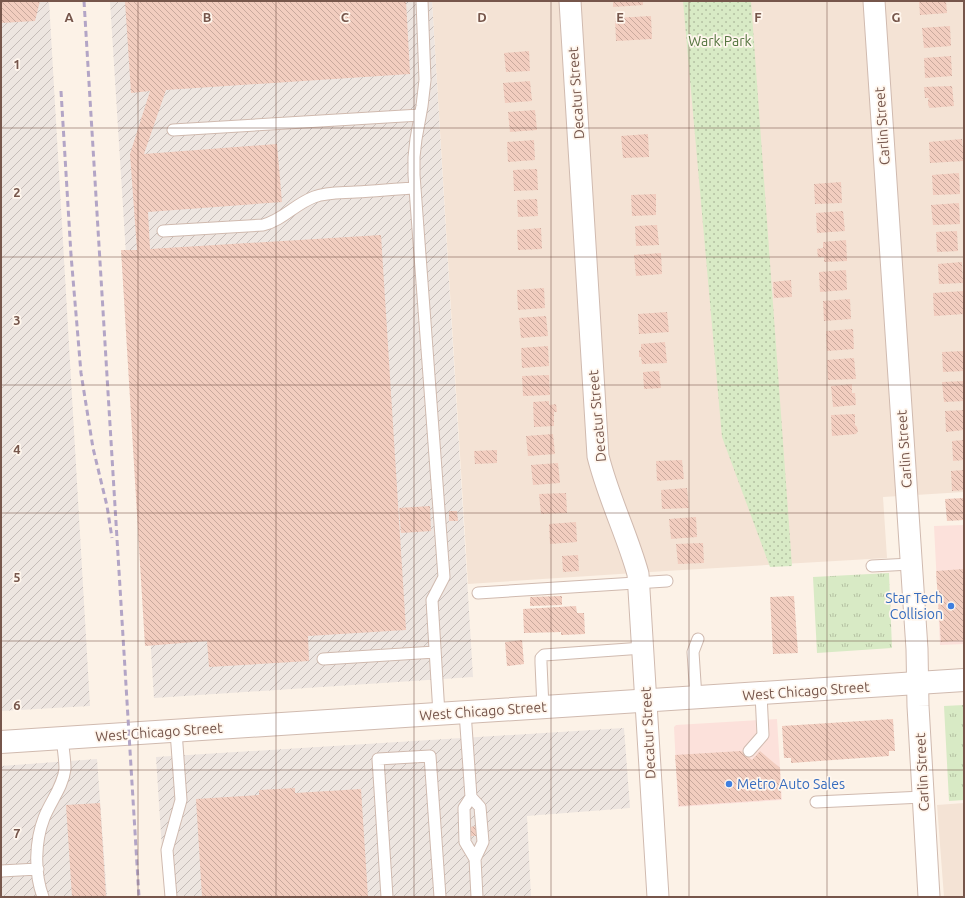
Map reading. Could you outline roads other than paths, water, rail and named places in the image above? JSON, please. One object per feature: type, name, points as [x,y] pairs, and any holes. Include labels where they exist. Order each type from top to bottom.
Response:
[{"type":"street","name":"Decatur Street","points":[[570,1],[598,456],[604,480],[632,553],[638,574],[658,897]]},
{"type":"street","name":"Carlin Street","points":[[874,1],[911,564],[929,897]]},
{"type":"street","name":"West Chicago Street","points":[[1,742],[964,680]]},
{"type":"lane","points":[[422,1],[425,80],[414,157],[415,188],[444,577],[432,600],[439,714]]},
{"type":"lane","points":[[172,130],[420,115]]},
{"type":"lane","points":[[163,231],[263,225],[280,219],[298,205],[316,196],[333,193],[415,188]]},
{"type":"lane","points":[[872,566],[911,564]]},
{"type":"lane","points":[[478,593],[667,581]]},
{"type":"lane","points":[[696,698],[692,652],[698,639]]},
{"type":"lane","points":[[544,708],[541,663],[541,658],[544,655],[643,648]]},
{"type":"lane","points":[[323,659],[435,652]]},
{"type":"lane","points":[[749,752],[763,735],[761,694]]},
{"type":"lane","points":[[465,712],[471,797],[464,808],[465,842],[475,859]]},
{"type":"lane","points":[[171,897],[168,850],[181,800],[176,731]]},
{"type":"lane","points":[[43,897],[38,875],[38,843],[44,817],[62,780],[65,769],[62,738]]},
{"type":"lane","points":[[387,897],[378,759],[430,756],[440,897]]},
{"type":"lane","points":[[816,802],[923,796]]},
{"type":"lane","points":[[471,797],[480,807],[482,835],[482,842],[475,859],[477,897]]},
{"type":"lane","points":[[1,871],[38,869]]},
{"type":"railway","points":[[84,1],[139,897]]},
{"type":"railway","points":[[61,91],[71,255],[81,373],[93,448],[107,506],[112,538]]},
{"type":"place","name":"Star Tech Collision","points":[[951,606]]},
{"type":"place","name":"Metro Auto Sales","points":[[729,784]]},
{"type":"park label","name":"Wark Park","points":[[720,41]]}]
